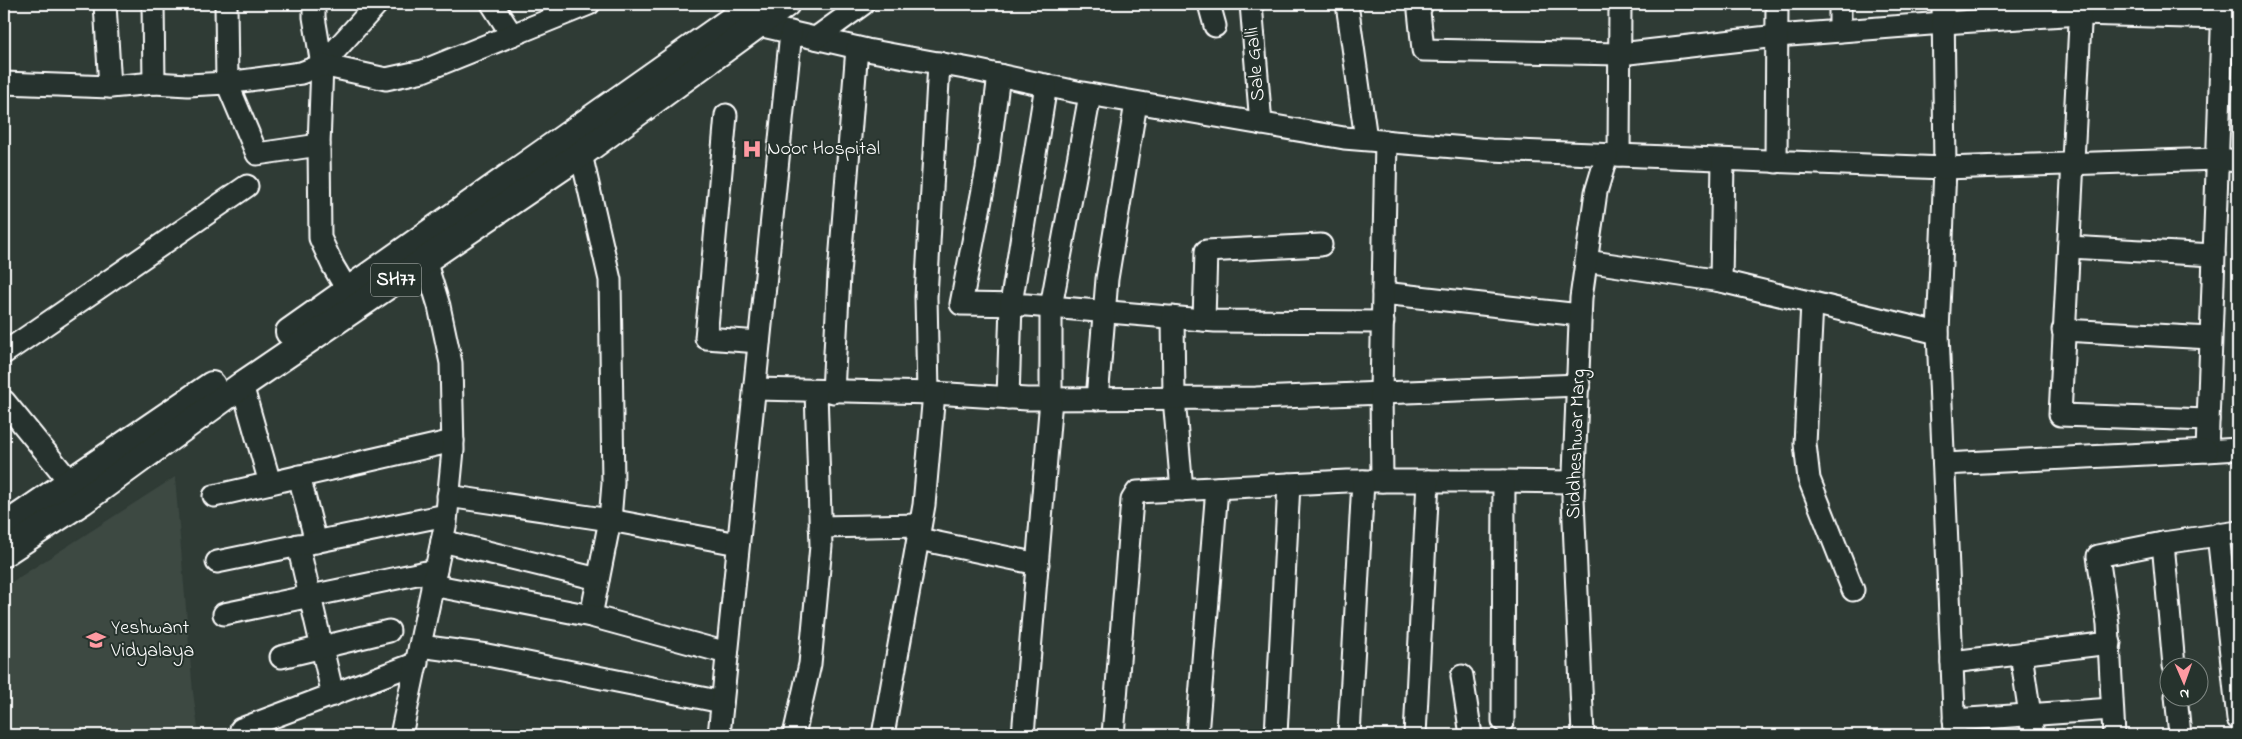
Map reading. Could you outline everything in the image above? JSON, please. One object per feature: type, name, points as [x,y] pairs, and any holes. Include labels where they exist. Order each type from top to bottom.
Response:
[{"type":"main road","name":"SH77","points":[[4,527],[70,482],[353,299],[756,14],[786,4]]},
{"type":"main road","name":"SH77","points":[[4,553],[83,501],[242,385],[353,299],[425,260],[581,154],[756,14]]},
{"type":"street","points":[[105,4],[110,86]]},
{"type":"street","points":[[153,4],[154,83]]},
{"type":"street","points":[[226,4],[227,83],[256,154],[319,145]]},
{"type":"street","points":[[314,4],[314,17],[322,64],[319,145],[320,238],[353,299]]},
{"type":"street","points":[[4,83],[110,86],[154,83],[188,85],[227,83],[301,72],[322,64],[377,4]]},
{"type":"street","points":[[492,4],[512,35]]},
{"type":"street","points":[[322,64],[386,79],[423,70],[590,4]]},
{"type":"street","points":[[816,38],[863,4]]},
{"type":"street","points":[[1209,4],[1215,26]]},
{"type":"street","name":"Sale Galli","points":[[1251,4],[1261,124]]},
{"type":"street","points":[[1347,4],[1376,140],[1383,293],[1382,392],[1348,735]]},
{"type":"street","points":[[1422,4],[1419,11],[1423,50],[1620,54],[1777,36],[1840,32],[1943,13],[2080,9],[2223,11],[2228,160],[2214,256],[2207,451]]},
{"type":"street","name":"Siddheshwar Marg","points":[[1583,735],[1574,482],[1580,316],[1596,192],[1613,155],[1620,54],[1620,4]]},
{"type":"street","points":[[1776,162],[1777,4]]},
{"type":"street","points":[[1840,4],[1840,32]]},
{"type":"street","points":[[2080,9],[2060,415],[2208,420]]},
{"type":"street","points":[[1943,13],[1945,168],[1938,333],[1954,727],[2032,725],[2112,709]]},
{"type":"street","points":[[756,14],[791,32],[857,48],[999,75],[1090,95],[1261,124],[1376,140],[1491,150],[1945,168],[2228,160]]},
{"type":"street","points":[[719,735],[791,32]]},
{"type":"street","points":[[794,735],[810,664],[821,546],[824,391],[838,275],[857,48]]},
{"type":"street","points":[[884,735],[920,532],[930,449],[931,393],[926,297],[939,63]]},
{"type":"street","points":[[999,75],[987,169],[961,304],[1011,304],[1204,320],[1382,322]]},
{"type":"street","points":[[1008,398],[1011,304],[1046,85]]},
{"type":"street","points":[[1023,735],[1051,399],[1051,307],[1090,95]]},
{"type":"street","points":[[1097,399],[1104,311],[1114,235],[1136,103]]},
{"type":"street","points":[[726,115],[706,338],[759,342]]},
{"type":"street","points":[[581,154],[610,280],[613,482],[610,520],[591,616]]},
{"type":"street","points":[[1721,280],[1723,160]]},
{"type":"street","points":[[4,353],[247,186]]},
{"type":"street","points":[[1204,320],[1206,251],[1321,245]]},
{"type":"street","points":[[2069,247],[2214,256]]},
{"type":"street","points":[[401,735],[442,541],[448,506],[453,441],[451,363],[439,306],[425,260]]},
{"type":"street","points":[[1586,261],[1721,280],[1938,333]]},
{"type":"street","points":[[1383,293],[1580,316]]},
{"type":"street","points":[[1812,303],[1805,444],[1809,479],[1853,590]]},
{"type":"street","points":[[1173,317],[1174,398],[1182,490]]},
{"type":"street","points":[[2063,330],[2210,338]]},
{"type":"street","points":[[242,385],[270,483]]},
{"type":"street","points":[[754,389],[931,393],[1008,398],[1097,399],[1256,398],[1579,385]]},
{"type":"street","points":[[4,401],[70,482]]},
{"type":"street","points":[[214,496],[453,441]]},
{"type":"street","points":[[1944,464],[2238,449]]},
{"type":"street","points":[[299,476],[307,544],[310,596],[333,695]]},
{"type":"street","points":[[1112,735],[1132,500],[1137,492],[1373,481],[1574,482]]},
{"type":"street","points":[[1415,735],[1428,481]]},
{"type":"street","points":[[1503,721],[1504,482]]},
{"type":"street","points":[[1276,735],[1289,484]]},
{"type":"street","points":[[1197,735],[1217,488]]},
{"type":"street","points":[[217,562],[307,544],[448,506],[610,520],[738,544]]},
{"type":"street","points":[[820,527],[920,532],[1038,564]]},
{"type":"street","points":[[2114,735],[2110,643],[2098,556],[2228,533],[2238,719]]},
{"type":"street","points":[[442,541],[598,579]]},
{"type":"street","points":[[2163,543],[2173,656]]},
{"type":"street","points":[[224,614],[310,596],[434,577],[591,616],[727,653]]},
{"type":"street","points":[[280,658],[389,631]]},
{"type":"street","points":[[1952,662],[2110,643]]},
{"type":"street","points":[[243,735],[241,729],[333,695],[419,654],[487,655],[722,702]]},
{"type":"street","points":[[2021,654],[2032,725]]},
{"type":"street","points":[[1462,676],[1471,735]]},
{"type":"street","points":[[2177,706],[2180,735]]},
{"type":"shaded area","name":"Yeshwant Vidyalaya","points":[[175,477],[193,692],[199,735],[4,735],[4,587]]},
{"type":"place","name":"Noor Hospital","points":[[752,149]]},
{"type":"place","name":"Yeshwant Vidyalaya","points":[[96,640]]}]
